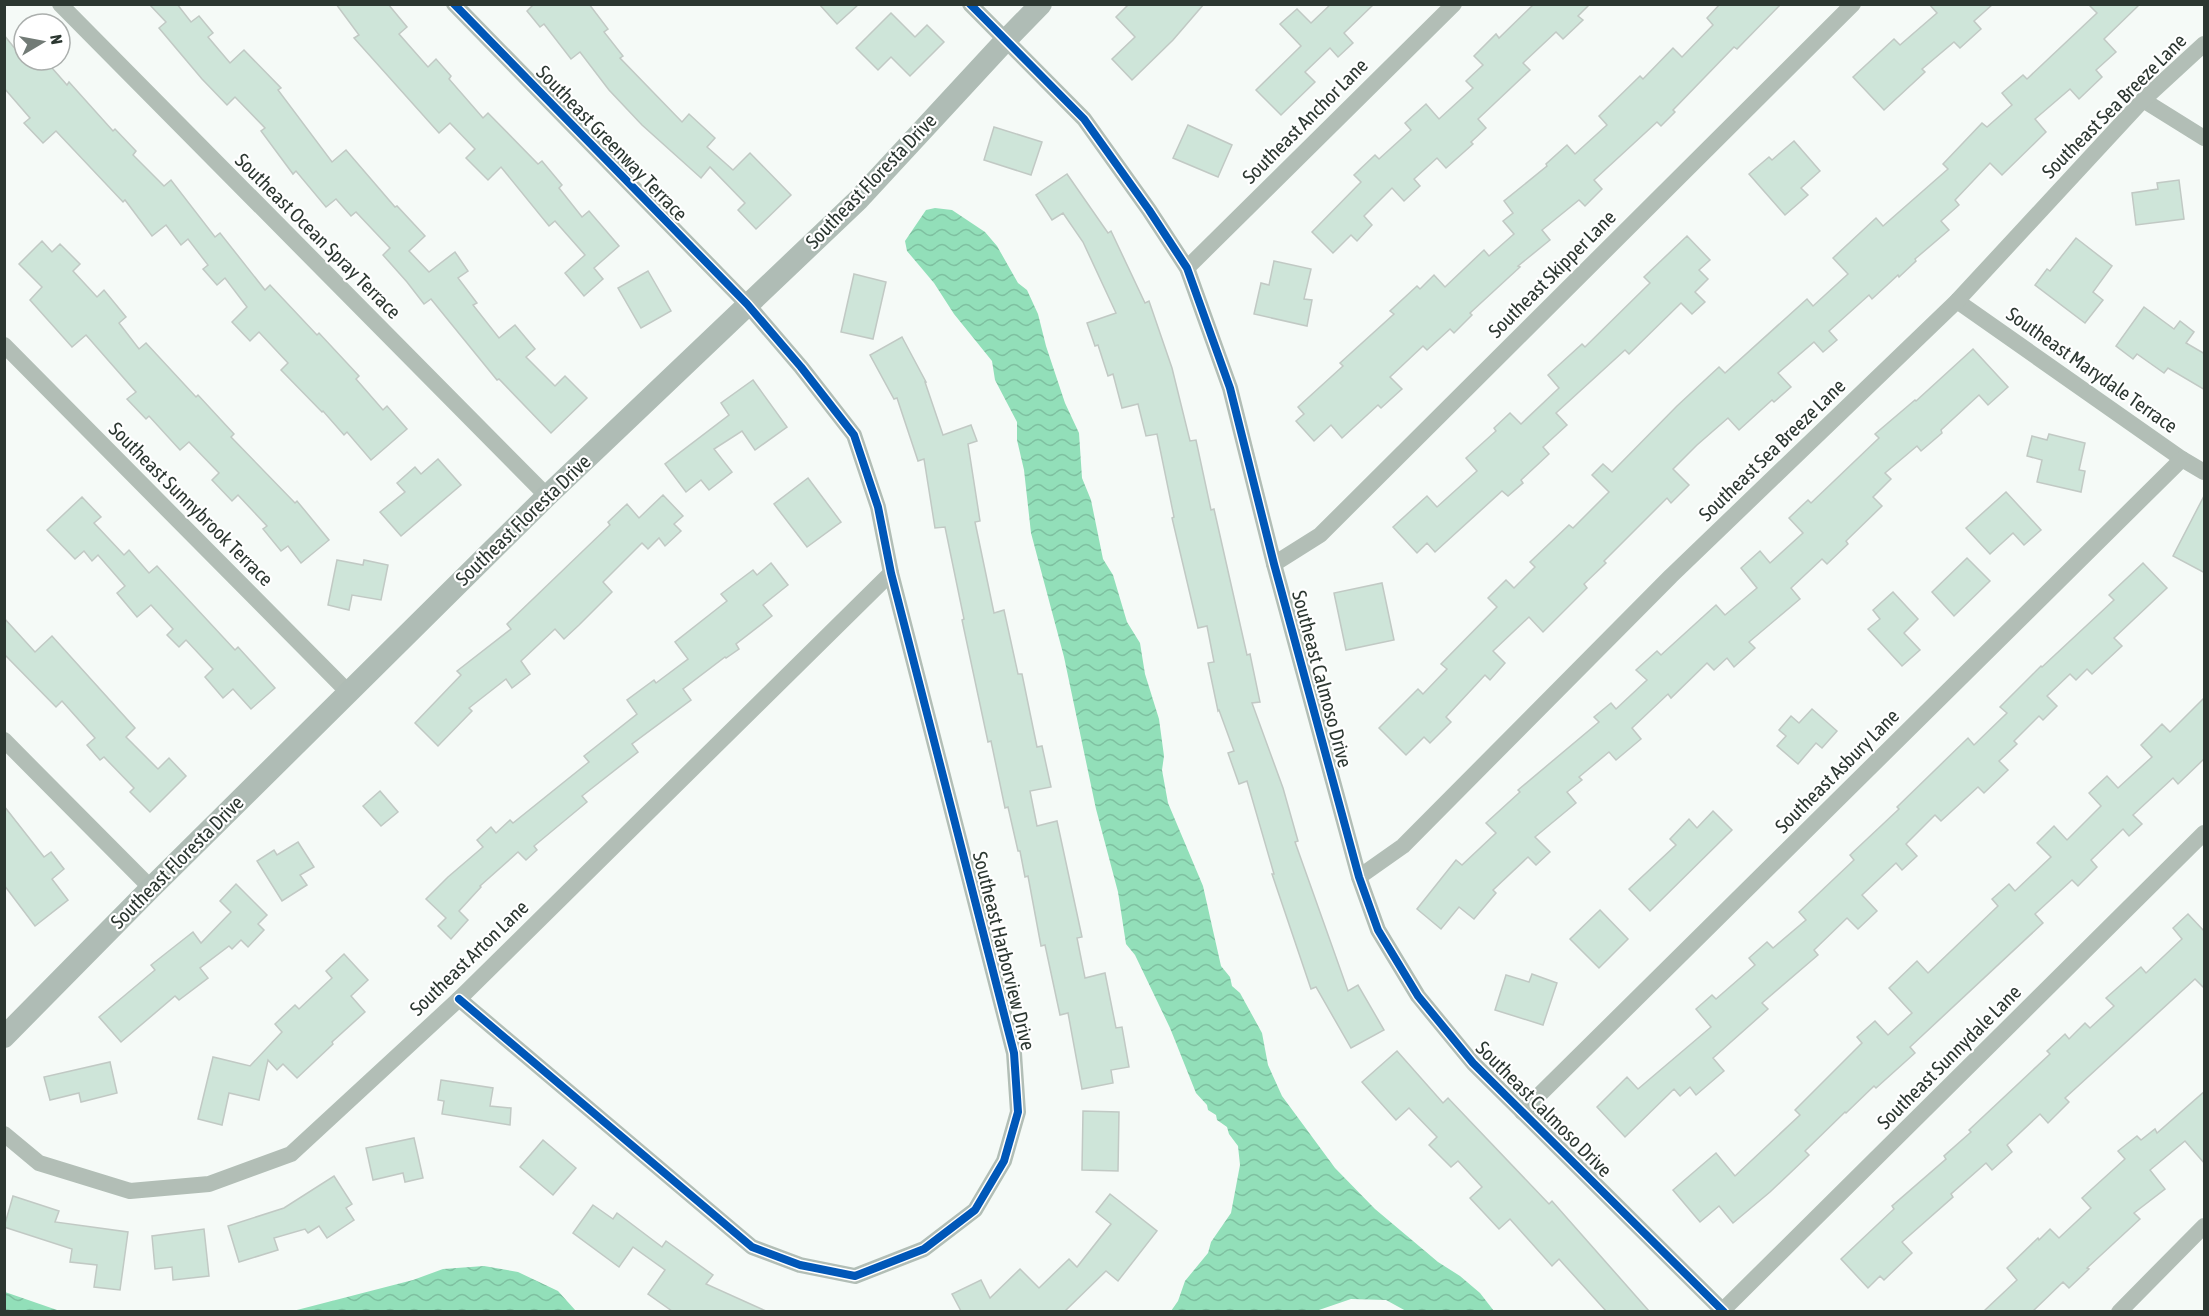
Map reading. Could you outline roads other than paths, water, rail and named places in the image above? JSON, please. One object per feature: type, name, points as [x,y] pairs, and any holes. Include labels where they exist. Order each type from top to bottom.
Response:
[{"type":"street","name":"Southeast Ocean Spray Terrace","points":[[60,4],[547,496]]},
{"type":"street","name":"Southeast Greenway Terrace","points":[[454,4],[747,304],[801,367],[854,435],[878,507],[891,573]]},
{"type":"street","name":"Southeast Calmoso Drive","points":[[970,4],[1084,119],[1149,210],[1186,268],[1230,388],[1274,564],[1359,877],[1378,930],[1418,996],[1473,1064],[1724,1311]]},
{"type":"street","name":"Southeast Floresta Drive","points":[[4,1037],[151,888],[547,496],[858,200],[1041,4]]},
{"type":"street","name":"Southeast Anchor Lane","points":[[1186,268],[1454,4]]},
{"type":"street","name":"Southeast Skipper Lane","points":[[1274,564],[1320,535],[1852,4]]},
{"type":"street","name":"Southeast Sea Breeze Lane","points":[[1359,877],[1403,846],[1671,576],[1957,301],[2143,100],[2205,44]]},
{"type":"street","points":[[2143,100],[2205,138]]},
{"type":"street","name":"Southeast Marydale Terrace","points":[[1957,301],[2182,459],[2205,472]]},
{"type":"street","name":"Southeast Sunnybrook Terrace","points":[[4,345],[348,692]]},
{"type":"street","name":"Southeast Asbury Lane","points":[[1522,1112],[2182,459]]},
{"type":"street","name":"Southeast Arton Lane","points":[[4,1134],[39,1164],[130,1191],[209,1185],[291,1154],[459,999],[891,573]]},
{"type":"street","name":"Southeast Harborview Drive","points":[[459,999],[752,1247],[800,1266],[855,1276],[924,1249],[975,1210],[1004,1161],[1018,1112],[1014,1053],[891,573]]},
{"type":"street","points":[[4,740],[151,888]]},
{"type":"street","name":"Southeast Sunnydale Lane","points":[[1724,1311],[2205,833]]},
{"type":"street","points":[[2119,1311],[2205,1226]]},
{"type":"water","points":[[935,208],[952,210],[985,232],[997,246],[1018,283],[1027,290],[1038,314],[1065,403],[1079,433],[1082,478],[1091,500],[1103,559],[1113,575],[1127,622],[1140,643],[1145,674],[1159,719],[1164,756],[1162,770],[1168,803],[1203,886],[1221,966],[1230,977],[1232,986],[1240,993],[1262,1033],[1268,1065],[1282,1096],[1335,1168],[1375,1209],[1438,1262],[1460,1276],[1480,1293],[1494,1311],[1406,1311],[1386,1300],[1351,1299],[1316,1311],[1171,1311],[1178,1301],[1185,1281],[1208,1253],[1211,1242],[1231,1213],[1240,1165],[1238,1146],[1227,1127],[1217,1120],[1216,1115],[1208,1110],[1207,1105],[1196,1093],[1170,1028],[1135,955],[1126,944],[1118,892],[1096,809],[1064,657],[1031,533],[1024,470],[1017,440],[1017,422],[995,380],[992,361],[907,251],[905,241],[926,210]]},
{"type":"water","points":[[484,1266],[518,1272],[558,1291],[576,1311],[293,1311],[413,1280],[443,1269]]},
{"type":"water","points":[[5,1292],[60,1311],[5,1311]]}]
